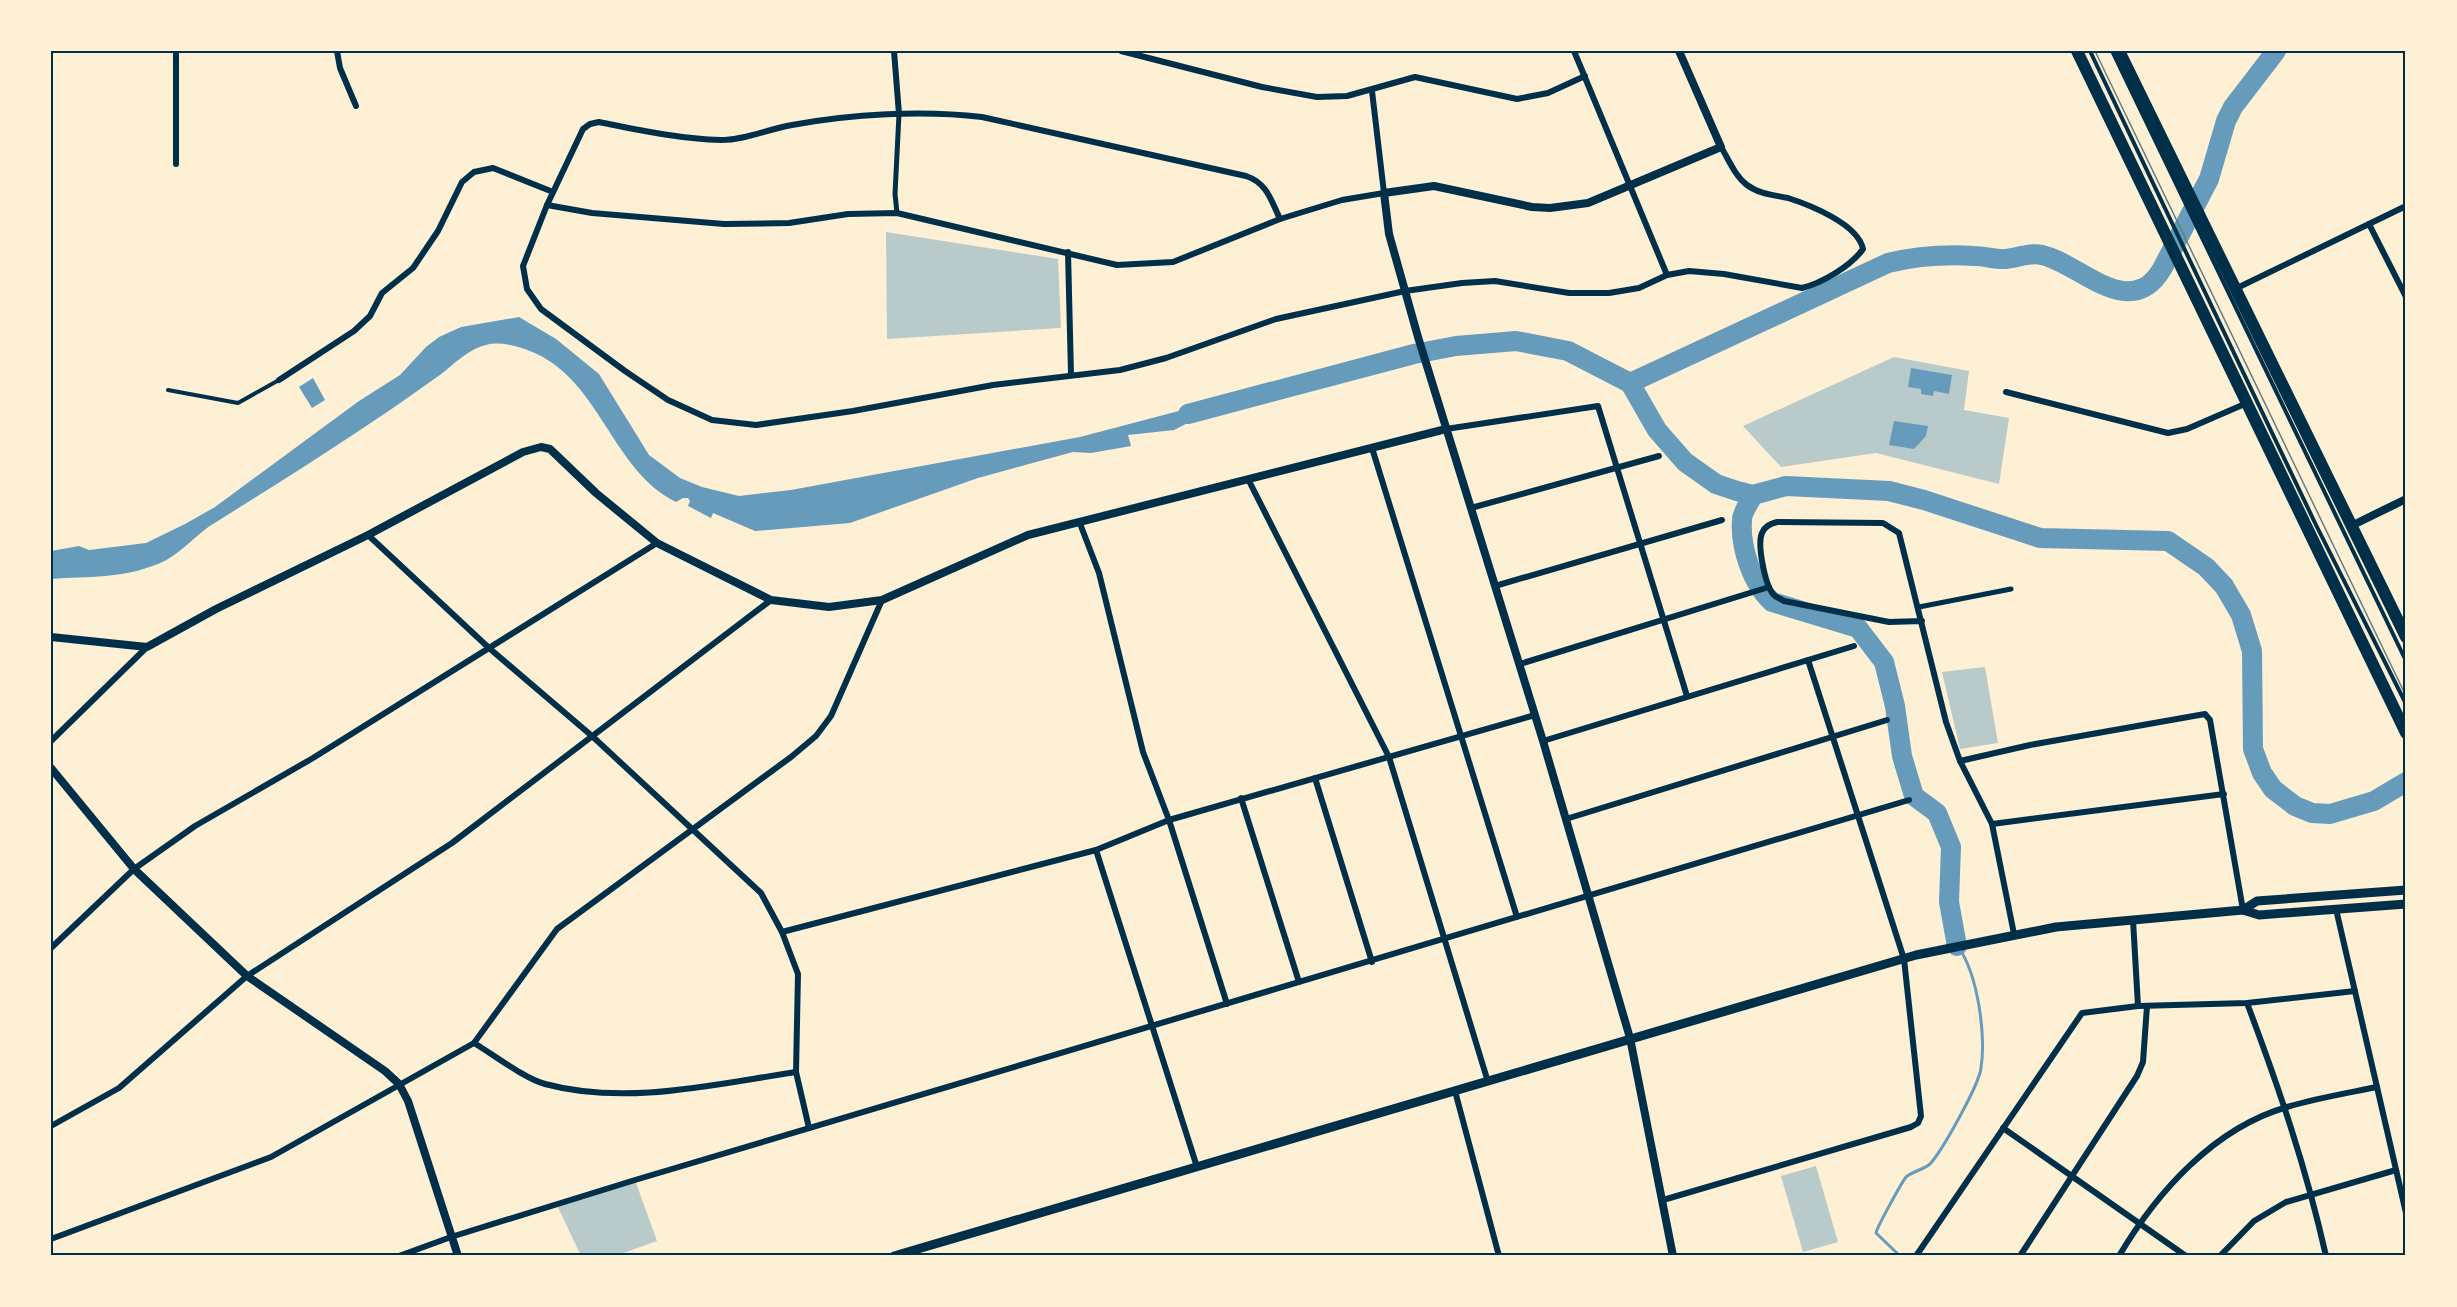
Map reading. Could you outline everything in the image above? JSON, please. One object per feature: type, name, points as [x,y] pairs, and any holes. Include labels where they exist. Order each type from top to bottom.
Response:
[{"type":"highway","points":[[2077,51],[2406,733]]},
{"type":"highway","points":[[2119,51],[2184,186],[2202,230],[2235,289],[2406,637]]},
{"type":"main road","points":[[2243,910],[2257,901],[2406,890]]},
{"type":"main road","points":[[894,1256],[1488,1082],[1630,1038],[1904,959],[1958,946],[2014,934],[2133,920],[2243,910],[2259,915],[2406,904]]},
{"type":"street","points":[[176,51],[176,164]]},
{"type":"street","points":[[337,51],[339,68],[356,105]]},
{"type":"street","points":[[894,51],[899,114],[895,194],[897,213]]},
{"type":"street","points":[[1121,51],[1262,87],[1317,97],[1347,96],[1415,78],[1517,99],[1548,93],[1585,76]]},
{"type":"street","points":[[1574,51],[1667,275]]},
{"type":"street","points":[[1280,219],[1266,189],[1257,180],[1246,176],[982,117],[946,113],[899,114],[791,125],[758,135],[722,140],[660,133],[599,122],[583,129],[580,140],[547,205],[523,266],[527,289],[541,309],[625,371],[668,400],[712,420],[756,425],[1071,374],[1132,367],[1166,358],[1276,319],[1405,291],[1495,280],[1569,293],[1609,293],[1639,288],[1667,275],[1689,271],[1709,272],[1802,288],[1814,285],[1851,261],[1863,249],[1855,232],[1816,208],[1757,191],[1746,185],[1737,175],[1721,147],[1679,51]]},
{"type":"street","points":[[1372,91],[1389,234],[1446,429],[1520,664],[1630,1038],[1673,1256]]},
{"type":"street","points":[[547,205],[592,213],[724,224],[789,223],[848,214],[897,213],[1117,265],[1173,261],[1280,219],[1342,200],[1434,186],[1550,208],[1588,203],[1721,147]]},
{"type":"street","points":[[279,380],[354,332],[370,315],[382,293],[413,268],[438,231],[462,182],[474,172],[493,168],[554,192]]},
{"type":"street","points":[[2235,289],[2406,206]]},
{"type":"street","points":[[2369,224],[2406,297]]},
{"type":"street","points":[[1068,252],[1071,374]]},
{"type":"street","points":[[2006,392],[2168,433],[2187,429],[2247,404]]},
{"type":"street","points":[[51,741],[147,647],[216,609],[368,535],[524,452],[541,447],[556,453],[596,493],[657,543],[771,600],[829,607],[882,600],[1028,535],[1079,521],[1446,429],[1598,406],[1687,696]]},
{"type":"street","points":[[1372,448],[1517,917]]},
{"type":"street","points":[[1471,508],[1659,456]]},
{"type":"street","points":[[1248,479],[1389,757],[1488,1082]]},
{"type":"street","points":[[2351,526],[2406,500]]},
{"type":"street","points":[[1495,586],[1722,520]]},
{"type":"street","points":[[1079,521],[1099,573],[1143,752],[1169,820],[1227,1004]]},
{"type":"street","points":[[1922,621],[1889,622],[1784,601],[1775,596],[1766,588],[1760,549],[1761,535],[1766,526],[1777,522],[1883,523],[1899,533],[1919,607],[1946,722],[1960,761],[1992,824],[2014,934]]},
{"type":"street","points":[[368,535],[489,648],[592,735],[761,893],[782,932],[798,974],[796,1072],[809,1128]]},
{"type":"street","points":[[51,948],[134,869],[195,826],[313,758],[657,543]]},
{"type":"street","points":[[1520,664],[1766,588]]},
{"type":"street","points":[[1919,607],[2011,589]]},
{"type":"street","points":[[51,1126],[119,1088],[247,976],[452,843],[771,600]]},
{"type":"street","points":[[51,1239],[271,1157],[474,1042],[557,929],[630,873],[694,830],[792,758],[816,736],[831,716],[882,600]]},
{"type":"street","points":[[51,637],[147,647]]},
{"type":"street","points":[[1543,741],[1854,646]]},
{"type":"street","points":[[1663,1200],[1911,1126],[1918,1123],[1922,1110],[1904,959],[1808,660]]},
{"type":"street","points":[[1960,761],[2030,745],[2205,714],[2210,720],[2243,910]]},
{"type":"street","points":[[782,932],[1096,850],[1169,820],[1535,715]]},
{"type":"street","points":[[1566,819],[1887,720]]},
{"type":"street","points":[[51,768],[134,869],[247,976],[385,1071],[399,1084],[408,1101],[458,1256]]},
{"type":"street","points":[[1315,778],[1372,962]]},
{"type":"street","points":[[1992,824],[2224,794]]},
{"type":"street","points":[[1241,798],[1299,982]]},
{"type":"street","points":[[399,1256],[451,1237],[809,1128],[1909,800]]},
{"type":"street","points":[[1096,850],[1154,1025],[1197,1167]]},
{"type":"street","points":[[2336,909],[2406,1213]]},
{"type":"street","points":[[2133,920],[2138,1006]]},
{"type":"street","points":[[1916,1256],[2082,1013],[2138,1006],[2247,1003],[2355,991]]},
{"type":"street","points":[[2247,1003],[2287,1107],[2312,1194],[2326,1256]]},
{"type":"street","points":[[2023,1255],[2140,1069],[2147,1006]]},
{"type":"street","points":[[474,1042],[541,1083],[602,1092],[666,1092],[796,1072]]},
{"type":"street","points":[[2120,1256],[2139,1223],[2172,1182],[2232,1132],[2287,1107],[2377,1087]]},
{"type":"street","points":[[1455,1091],[1499,1256]]},
{"type":"street","points":[[2003,1128],[2186,1256]]},
{"type":"street","points":[[2220,1256],[2240,1234],[2268,1211],[2286,1202],[2396,1170]]},
{"type":"lane","points":[[2090,51],[2165,204],[2316,525],[2406,704]]},
{"type":"lane","points":[[2112,51],[2202,230],[2406,661]]},
{"type":"lane","points":[[168,390],[238,403],[279,380]]},
{"type":"shaded area","points":[[886,232],[1058,259],[1061,328],[887,339]]},
{"type":"shaded area","points":[[1894,357],[1969,371],[1964,410],[2009,418],[1999,484],[1876,453],[1781,467],[1743,426]]},
{"type":"shaded area","points":[[1985,667],[1998,743],[1960,749],[1942,672]]},
{"type":"shaded area","points":[[1816,1166],[1838,1242],[1803,1252],[1781,1176]]},
{"type":"shaded area","points":[[635,1180],[657,1241],[615,1256],[581,1256],[556,1203]]},
{"type":"water","points":[[519,317],[556,339],[599,374],[649,455],[680,478],[702,487],[739,496],[791,490],[1080,437],[1213,402],[1213,410],[1174,430],[1128,435],[1131,446],[1091,453],[1073,452],[978,478],[850,523],[755,531],[713,513],[711,518],[688,506],[690,501],[688,498],[676,502],[654,487],[636,469],[573,381],[554,364],[520,347],[491,344],[466,354],[382,415],[213,524],[166,560],[144,569],[118,575],[51,579],[51,551],[79,546],[89,550],[146,543],[185,524],[215,507],[359,401],[400,375],[426,347],[439,337],[461,327]]},
{"type":"water","points":[[1911,368],[1952,375],[1949,394],[1934,391],[1933,396],[1921,394],[1921,389],[1908,387]]},
{"type":"water","points":[[313,378],[325,400],[312,408],[299,387]]},
{"type":"water","points":[[1894,421],[1928,426],[1926,436],[1914,449],[1889,445]]},
{"type":"waterway","points":[[1630,383],[1888,263],[1920,257],[1952,255],[2006,259],[2038,254],[2056,260],[2104,285],[2120,290],[2135,291],[2149,284],[2162,269],[2209,179],[2226,121],[2233,107],[2276,51]]},
{"type":"waterway","points":[[1188,414],[1414,354],[1456,346],[1516,341],[1568,351],[1630,383],[1657,430],[1685,462],[1716,484],[1737,491],[1753,495],[1786,486],[1889,491],[1924,500],[2040,538],[2168,541],[2206,567],[2224,586],[2241,615],[2252,651],[2253,749],[2262,773],[2273,789],[2295,806],[2312,813],[2330,814],[2374,801],[2406,782]]},
{"type":"waterway","points":[[1753,495],[1742,517],[1743,542],[1753,575],[1765,594],[1772,602],[1858,628],[1884,662],[1895,706],[1902,756],[1914,796],[1937,813],[1951,847],[1949,902],[1957,946]]},
{"type":"waterway","points":[[1900,1256],[1876,1233],[1877,1229],[1906,1177],[1930,1164],[1943,1146],[1967,1102],[1981,1068],[1982,1039],[1979,1006],[1971,974],[1959,948]]},
{"type":"tram line","points":[[2095,51],[2406,696]]}]
